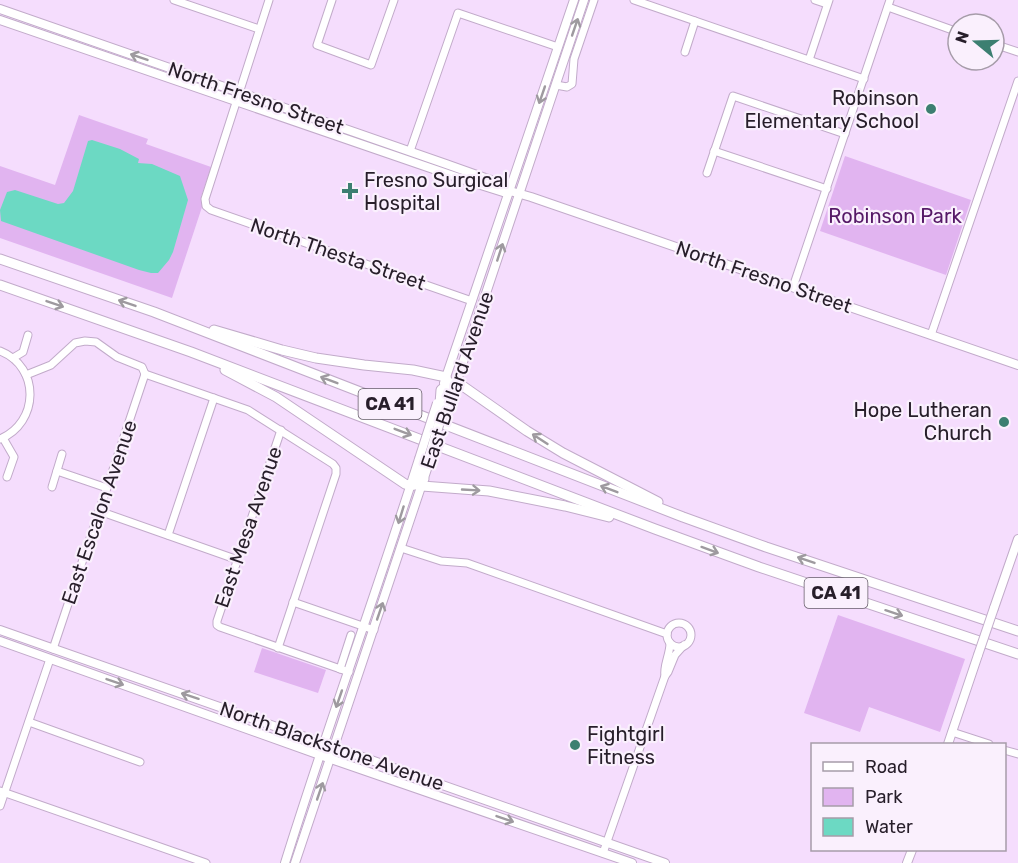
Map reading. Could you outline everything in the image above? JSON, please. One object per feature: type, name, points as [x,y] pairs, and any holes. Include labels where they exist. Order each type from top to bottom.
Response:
[{"type":"highway","name":"CA 41","points":[[0,260],[154,312],[683,517],[1018,631]]},
{"type":"highway","name":"CA 41","points":[[0,285],[191,352],[655,530],[1018,654]]},
{"type":"highway","points":[[154,312],[282,350],[316,358],[413,370],[448,383],[563,453],[671,508],[683,517]]},
{"type":"highway","points":[[191,352],[276,397],[405,484],[420,481],[520,496],[655,530]]},
{"type":"highway","points":[[420,481],[418,477],[425,461],[448,383]]},
{"type":"main road","name":"East Bullard Avenue","points":[[442,405],[472,301],[574,0]]},
{"type":"main road","name":"East Bullard Avenue","points":[[448,383],[520,194],[584,0]]},
{"type":"main road","name":"North Fresno Street","points":[[0,9],[106,46],[357,143],[503,192],[510,190]]},
{"type":"main road","name":"North Fresno Street","points":[[0,20],[410,152],[505,185],[520,194],[1018,365]]},
{"type":"main road","points":[[48,36],[60,34],[92,45],[106,46]]},
{"type":"main road","points":[[556,85],[553,79],[561,52],[558,47]]},
{"type":"main road","points":[[357,143],[364,141],[406,154],[410,152]]},
{"type":"main road","name":"East Bullard Avenue","points":[[294,863],[374,630],[420,481]]},
{"type":"main road","name":"East Bullard Avenue","points":[[299,819],[324,743],[344,670],[364,626],[420,481]]},
{"type":"main road","points":[[948,743],[1018,539]]},
{"type":"main road","name":"North Blackstone Avenue","points":[[0,630],[665,863]]},
{"type":"main road","name":"North Blackstone Avenue","points":[[0,641],[381,777],[632,863]]},
{"type":"main road","points":[[22,649],[28,646],[47,652],[53,649]]},
{"type":"main road","points":[[50,659],[53,656],[59,656],[83,664],[98,664]]},
{"type":"main road","points":[[381,777],[415,782],[443,791],[452,788]]},
{"type":"main road","points":[[454,801],[461,797],[490,807],[498,805]]},
{"type":"main road","points":[[285,863],[299,819]]},
{"type":"main road","points":[[294,863],[293,855],[302,826],[299,819]]},
{"type":"street","points":[[174,0],[193,3],[259,29]]},
{"type":"street","points":[[238,97],[269,0]]},
{"type":"street","points":[[332,0],[316,45],[371,65],[394,0]]},
{"type":"street","points":[[556,85],[567,87],[572,84],[574,59],[594,0]]},
{"type":"street","points":[[634,0],[864,79]]},
{"type":"street","points":[[808,60],[828,2],[815,0]]},
{"type":"street","points":[[793,287],[889,4],[946,27]]},
{"type":"street","points":[[410,152],[458,13],[558,47]]},
{"type":"street","points":[[685,52],[695,21]]},
{"type":"street","points":[[931,335],[1018,81]]},
{"type":"street","points":[[707,173],[733,96],[845,134]]},
{"type":"street","name":"North Thesta Street","points":[[238,97],[205,199],[206,206],[211,210],[472,301]]},
{"type":"street","points":[[714,151],[826,189]]},
{"type":"street","points":[[13,358],[22,352],[28,335]]},
{"type":"street","points":[[26,375],[51,365],[75,343],[96,342],[117,357],[142,367],[145,374],[248,410],[333,464],[336,474],[278,648],[344,670],[351,635]]},
{"type":"street","points":[[0,351],[13,358],[21,366],[26,375],[30,393],[28,411],[18,427],[2,439],[14,457],[7,477]]},
{"type":"street","name":"East Escalon Avenue","points":[[53,649],[145,374]]},
{"type":"street","points":[[168,535],[214,398]]},
{"type":"street","name":"East Mesa Avenue","points":[[278,648],[220,627],[217,621],[281,430]]},
{"type":"street","points":[[52,488],[62,454]]},
{"type":"street","points":[[57,471],[107,488]]},
{"type":"street","points":[[99,511],[238,560]]},
{"type":"street","points":[[401,548],[441,561],[467,563],[667,634]]},
{"type":"street","points":[[294,602],[374,630]]},
{"type":"street","points":[[603,853],[665,676],[675,655],[689,641],[691,634],[685,624],[674,624],[669,628],[667,634],[670,652],[664,671],[665,676]]},
{"type":"street","points":[[670,643],[676,646],[684,645]]},
{"type":"street","points":[[0,806],[2,791],[50,659]]},
{"type":"street","points":[[29,722],[140,762]]},
{"type":"street","points":[[952,732],[986,743]]},
{"type":"street","points":[[2,791],[206,863]]},
{"type":"green space","points":[[79,115],[148,139],[146,144],[211,167],[201,197],[202,207],[172,298],[0,238],[0,166],[55,185]]},
{"type":"green space","name":"Robinson Park","points":[[845,156],[971,200],[946,275],[820,231]]},
{"type":"green space","points":[[838,615],[965,659],[940,732],[869,707],[860,732],[804,713]]},
{"type":"green space","points":[[262,648],[326,670],[318,693],[254,672]]},
{"type":"water","points":[[92,140],[120,149],[139,159],[138,163],[152,164],[180,176],[188,200],[173,252],[158,273],[139,270],[1,221],[0,210],[7,192],[15,190],[58,204],[64,203],[73,191],[88,141]]},
{"type":"place","name":"Robinson Elementary School","points":[[931,109]]},
{"type":"place","name":"Fresno Surgical Hospital","points":[[350,191]]},
{"type":"place","name":"Hope Lutheran Church","points":[[1004,422]]},
{"type":"place","name":"Fightgirl Fitness","points":[[575,745]]}]
